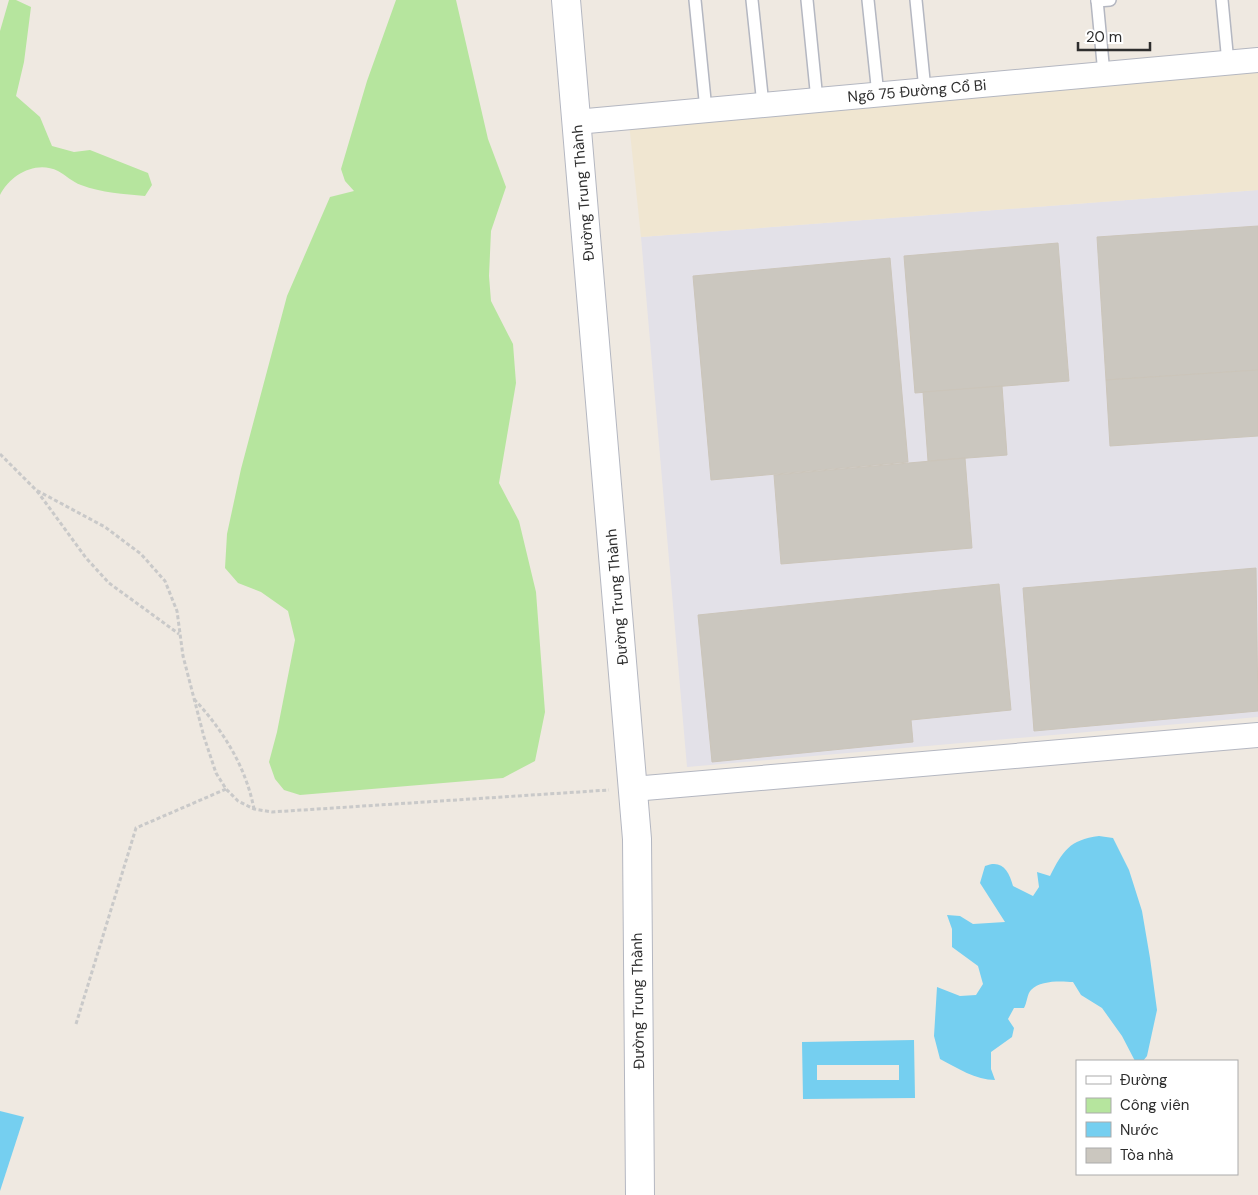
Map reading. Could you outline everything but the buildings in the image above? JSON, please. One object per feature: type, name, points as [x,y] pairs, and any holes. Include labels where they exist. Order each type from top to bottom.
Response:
[{"type":"street","name":"Đường Trung Thành","points":[[566,0],[637,839],[640,1195]]},
{"type":"street","name":"Ngõ 75 Đường Cổ Bi","points":[[576,122],[1258,60]]},
{"type":"street","points":[[633,789],[1258,735]]},
{"type":"lane","points":[[695,0],[706,110]]},
{"type":"lane","points":[[752,0],[763,105]]},
{"type":"lane","points":[[807,0],[817,100]]},
{"type":"lane","points":[[868,0],[878,95]]},
{"type":"lane","points":[[916,0],[925,90]]},
{"type":"lane","points":[[1104,74],[1097,1],[1110,0]]},
{"type":"lane","points":[[1222,0],[1228,63]]},
{"type":"path","points":[[0,454],[36,490],[86,558],[109,583],[179,634]]},
{"type":"path","points":[[36,490],[104,527],[140,554],[165,582],[177,611],[179,634],[210,756],[226,789],[238,801],[254,809],[272,812],[633,789]]},
{"type":"path","points":[[194,699],[208,714],[232,750],[250,789],[254,809]]},
{"type":"path","points":[[76,1024],[136,828],[226,789]]},
{"type":"shaded area","points":[[1258,65],[1258,190],[641,237],[629,123]]},
{"type":"shaded area","points":[[1258,190],[1258,717],[687,767],[641,237]]},
{"type":"green space","points":[[9,0],[16,0],[31,7],[24,62],[16,96],[40,117],[52,146],[74,152],[90,150],[148,173],[152,185],[145,196],[113,193],[89,188],[58,171],[41,167],[24,171],[10,181],[0,195],[0,31]]},
{"type":"green space","points":[[396,0],[456,0],[488,139],[506,187],[491,231],[489,276],[491,301],[513,344],[516,383],[499,483],[519,521],[536,592],[545,712],[535,761],[503,778],[300,795],[284,790],[275,779],[269,762],[277,732],[295,640],[288,611],[261,592],[238,583],[225,568],[227,534],[241,469],[287,296],[330,197],[354,191],[345,181],[341,169],[367,81]]},
{"type":"water","points":[[1099,836],[1113,838],[1129,870],[1142,911],[1157,1010],[1147,1056],[1144,1060],[1134,1060],[1122,1036],[1102,1008],[1081,995],[1073,982],[1057,981],[1040,984],[1035,987],[1030,992],[1024,1008],[1014,1008],[1008,1019],[1014,1028],[1012,1037],[991,1052],[991,1069],[995,1080],[974,1076],[940,1059],[934,1036],[937,987],[960,996],[976,995],[983,984],[978,966],[952,947],[952,929],[947,915],[960,916],[973,924],[1005,922],[980,883],[985,866],[991,864],[1000,865],[1007,871],[1013,886],[1033,896],[1039,887],[1037,872],[1050,876],[1063,853],[1068,848],[1081,840]]},
{"type":"water","points":[[914,1040],[915,1098],[803,1099],[802,1042]],"holes":[[[817,1065],[899,1065],[899,1080],[817,1080]]]},
{"type":"water","points":[[0,1111],[24,1117],[0,1191]]}]
